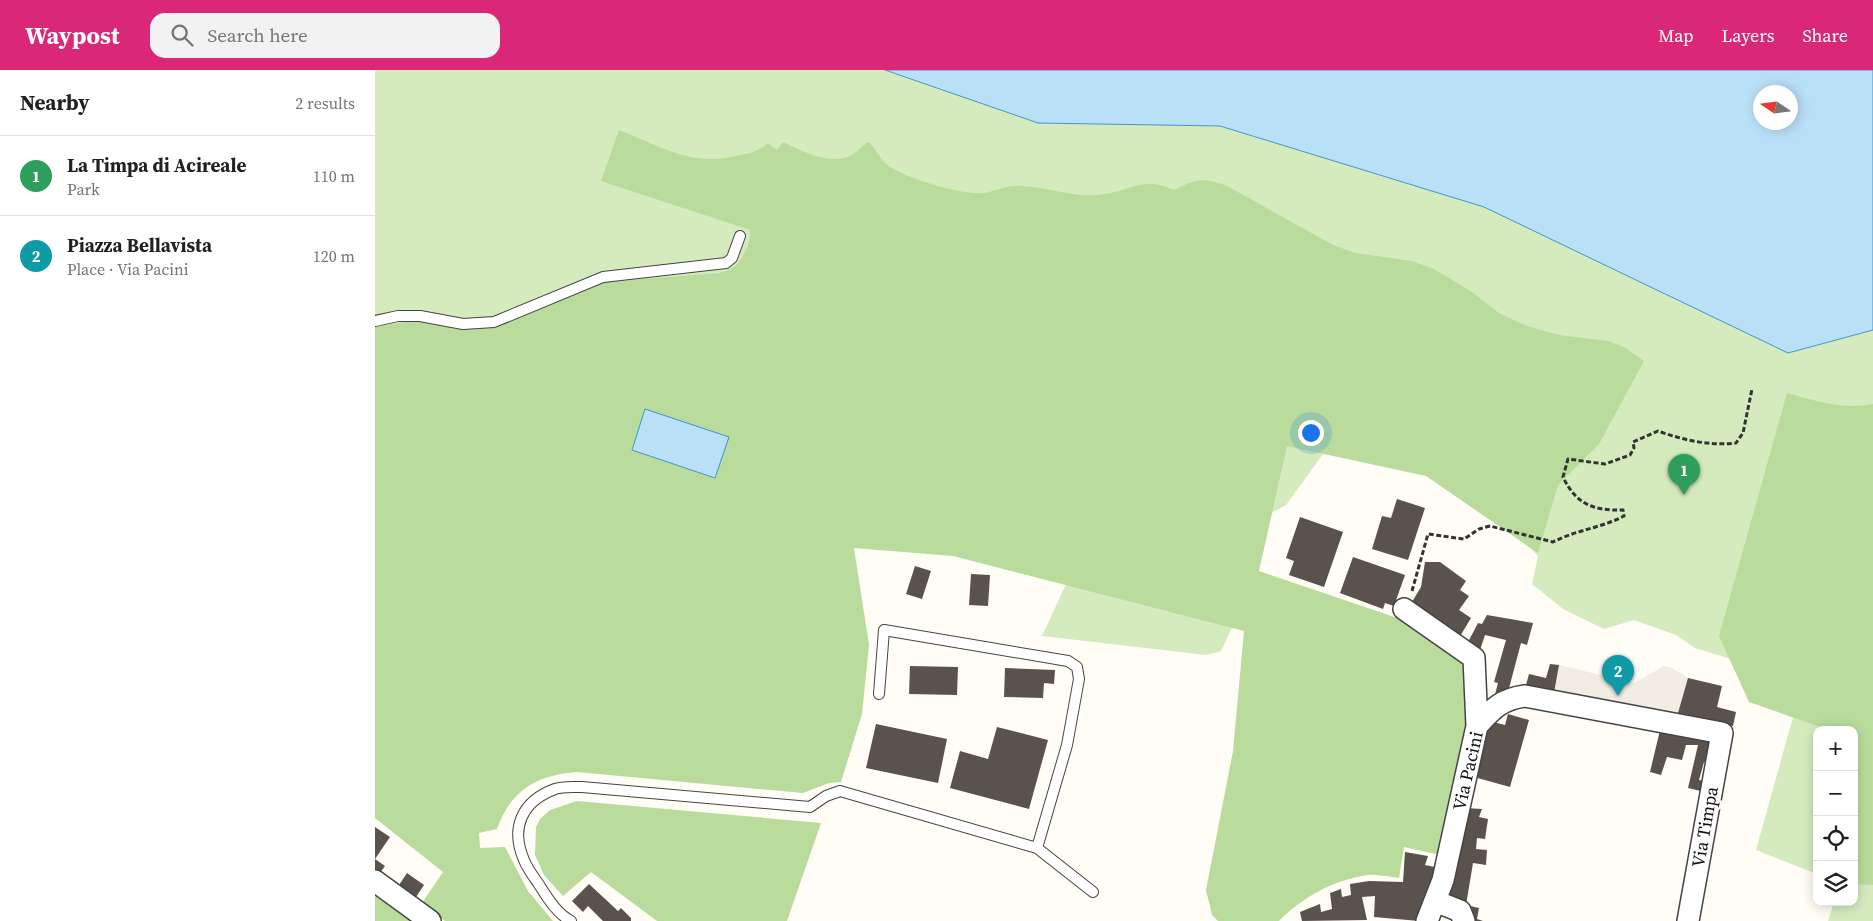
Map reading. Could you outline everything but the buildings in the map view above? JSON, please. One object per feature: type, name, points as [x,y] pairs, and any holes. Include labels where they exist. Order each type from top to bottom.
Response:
[{"type":"street","points":[[1403,609],[1474,658],[1477,726]]},
{"type":"street","name":"Via Pacini","points":[[1427,921],[1443,880],[1477,726],[1491,710],[1509,698],[1525,696],[1722,733]]},
{"type":"street","name":"Via Timpa","points":[[1688,921],[1722,733]]},
{"type":"street","points":[[375,882],[430,921]]},
{"type":"street","points":[[1435,900],[1461,911],[1464,921]]},
{"type":"lane","points":[[375,321],[398,316],[420,316],[463,324],[494,322],[595,280],[726,263],[732,258],[740,236]]},
{"type":"lane","points":[[879,694],[884,630],[1069,661],[1077,667],[1079,679],[1067,745],[1037,848]]},
{"type":"lane","points":[[571,921],[549,901],[524,861],[518,840],[518,824],[526,809],[538,798],[556,788],[582,787],[810,807],[826,796],[841,791],[1037,848],[1093,892]]},
{"type":"path","points":[[1403,609],[1414,587],[1428,534],[1464,539],[1479,529],[1490,526],[1553,542],[1571,532],[1605,526],[1624,516],[1623,510],[1589,506],[1575,497],[1563,477],[1569,459],[1605,464],[1630,455],[1634,448],[1633,442],[1658,431],[1679,439],[1721,444],[1736,443],[1743,433],[1752,389]]},
{"type":"green space","points":[[375,70],[885,70],[1038,123],[1220,126],[1485,207],[1788,353],[1873,330],[1873,921],[1828,921],[1833,906],[1858,906],[1858,726],[1813,726],[1813,872],[1756,850],[1803,681],[1695,648],[1676,635],[1634,620],[1604,629],[1563,609],[1532,584],[1538,556],[1530,548],[1396,446],[1323,454],[1286,505],[1262,518],[1259,571],[1221,651],[1206,655],[1042,636],[1084,545],[375,391]]},
{"type":"green space","points":[[619,130],[676,153],[704,159],[719,159],[745,154],[757,150],[768,143],[777,150],[783,142],[815,156],[833,159],[853,155],[869,142],[885,163],[892,168],[918,179],[963,192],[985,193],[1016,186],[1078,195],[1097,195],[1108,194],[1143,184],[1152,184],[1174,190],[1188,183],[1200,180],[1211,181],[1227,186],[1333,245],[1355,253],[1412,261],[1434,269],[1472,292],[1499,313],[1527,326],[1559,335],[1608,341],[1624,347],[1644,361],[1599,444],[1558,485],[1538,553],[1426,476],[1287,446],[1259,571],[1412,623],[1466,660],[1472,704],[1440,855],[1404,847],[1399,878],[1372,875],[1355,877],[1331,885],[1308,897],[1279,921],[1218,921],[1212,915],[1206,890],[1233,751],[1244,631],[953,556],[854,548],[869,645],[862,714],[841,782],[829,783],[803,793],[577,772],[550,777],[538,781],[518,794],[503,815],[497,829],[479,833],[480,848],[505,847],[528,891],[553,921],[445,921],[422,903],[443,872],[375,818],[375,327],[418,320],[463,328],[495,328],[606,282],[719,273],[734,267],[741,260],[746,250],[750,239],[750,230],[601,181]]},
{"type":"green space","points":[[1787,393],[1819,402],[1840,405],[1862,406],[1873,404],[1873,885],[1858,884],[1858,726],[1818,726],[1749,702],[1719,636]]},
{"type":"green space","points":[[577,801],[821,823],[787,921],[657,921],[591,872],[563,896],[544,875],[535,855],[536,827],[540,819],[550,810]]},
{"type":"green space","points":[[375,889],[419,921],[375,921]]},
{"type":"shaded area","points":[[1559,665],[1634,683],[1664,666],[1672,668],[1688,678],[1676,723],[1553,700]]},
{"type":"water","points":[[885,70],[1873,70],[1873,330],[1788,353],[1484,207],[1220,126],[1038,123]]},
{"type":"water","points":[[645,409],[729,437],[715,478],[632,450]]},
{"type":"place","name":"La Timpa di Acireale","points":[[1684,495]]},
{"type":"place","name":"Piazza Bellavista","points":[[1618,696]]}]
